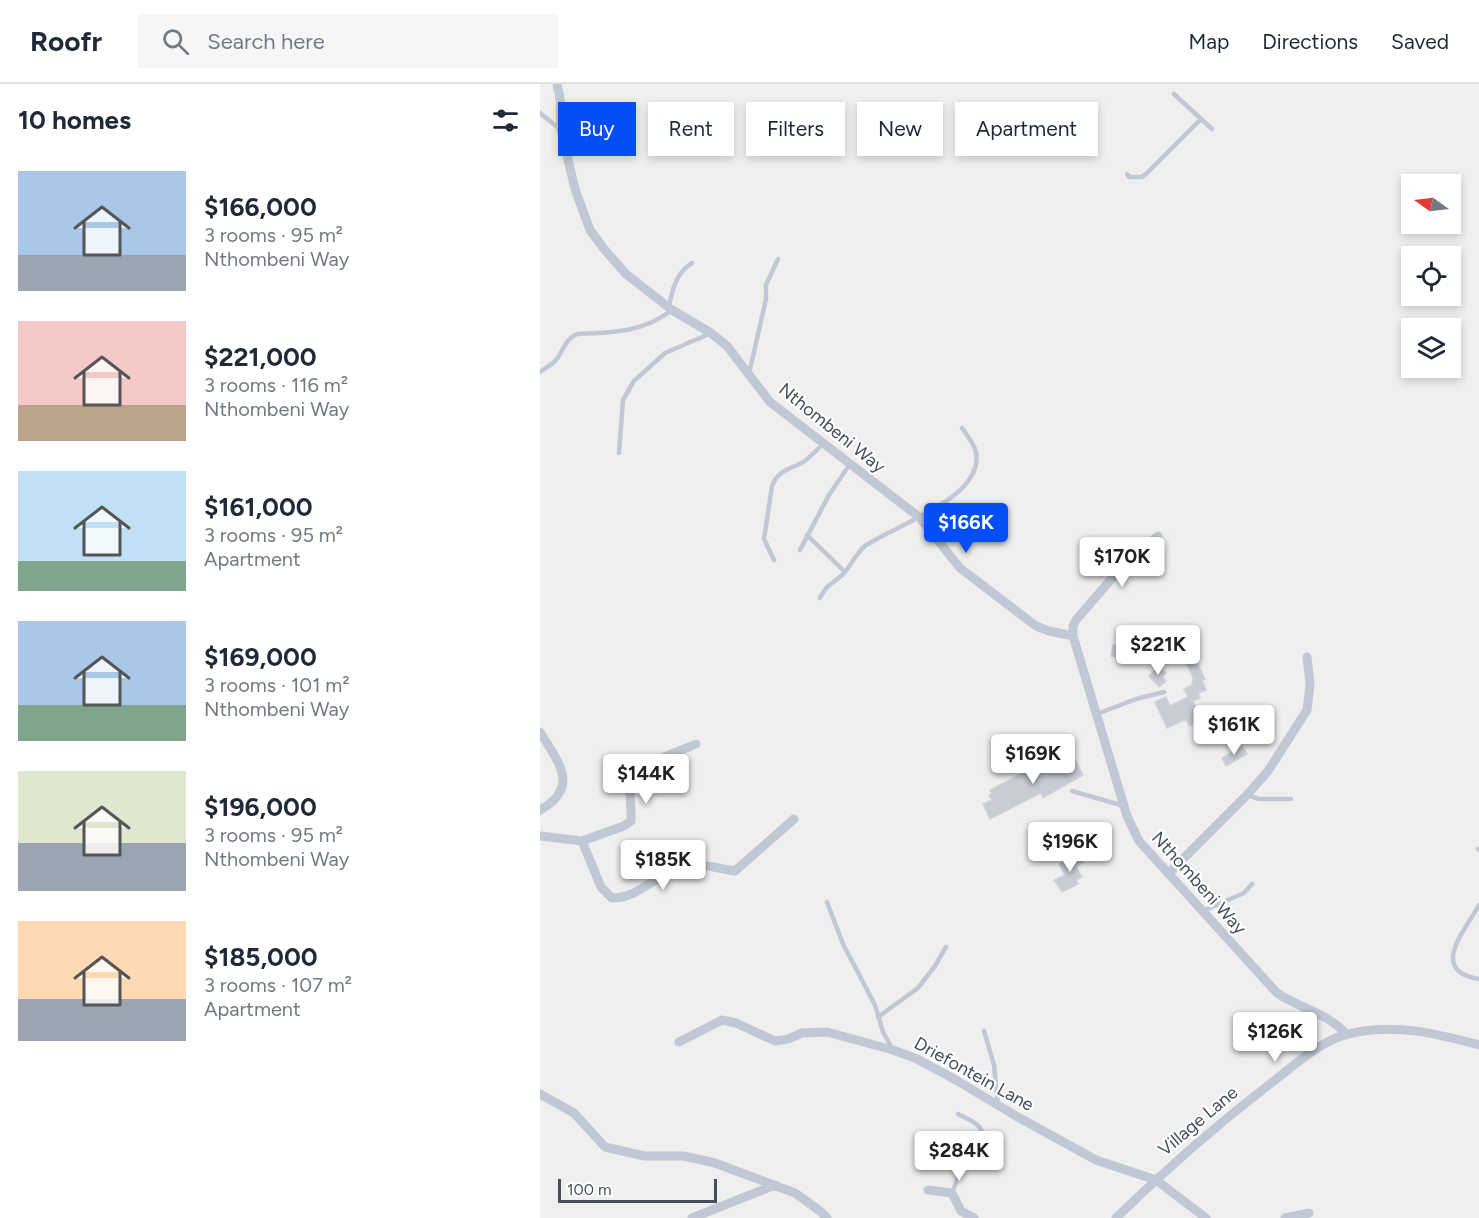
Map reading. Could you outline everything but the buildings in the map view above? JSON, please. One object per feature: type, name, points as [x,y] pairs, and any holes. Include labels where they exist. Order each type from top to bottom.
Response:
[{"type":"street","name":"Nthombeni Way","points":[[557,84],[560,102]]},
{"type":"street","name":"Nthombeni Way","points":[[567,156],[575,189],[590,230],[626,274],[670,308],[728,346],[770,402],[882,491],[919,517],[960,568],[1042,630],[1073,636],[1124,806],[1139,841],[1277,993],[1289,1002],[1331,1021],[1346,1034]]},
{"type":"street","points":[[1073,636],[1073,626],[1076,620],[1126,562],[1158,536]]},
{"type":"street","points":[[1169,873],[1265,776],[1306,710],[1310,684],[1307,657]]},
{"type":"street","points":[[540,732],[560,766],[564,779],[563,787],[556,799],[540,810]]},
{"type":"street","points":[[540,836],[582,841],[624,826],[631,821],[633,805],[629,792],[632,780],[642,768],[696,744]]},
{"type":"street","points":[[582,841],[601,887],[612,898],[625,898],[676,868],[690,864],[735,871],[794,819]]},
{"type":"street","name":"Driefontein Lane","points":[[679,1042],[722,1020],[736,1023],[775,1041],[788,1040],[802,1033],[827,1032],[893,1050],[917,1059],[1096,1160],[1156,1179],[1206,1218]]},
{"type":"street","name":"Village Lane","points":[[1116,1218],[1192,1146],[1287,1071],[1316,1050],[1346,1034],[1387,1028],[1405,1029],[1479,1045]]},
{"type":"street","points":[[540,1094],[574,1113],[605,1147],[611,1150],[644,1156],[684,1156],[701,1159],[802,1197],[827,1218]]},
{"type":"street","points":[[692,1218],[775,1185]]},
{"type":"street","points":[[928,1190],[952,1193],[961,1211],[974,1218]]},
{"type":"street","points":[[1285,1218],[1309,1213]]},
{"type":"lane","points":[[1174,93],[1212,129]]},
{"type":"lane","points":[[540,113],[558,128]]},
{"type":"lane","points":[[1127,174],[1135,178],[1147,173],[1201,119]]},
{"type":"lane","points":[[749,374],[762,319],[766,285],[778,259]]},
{"type":"lane","points":[[540,372],[555,360],[572,336],[635,329],[651,324],[670,308],[672,291],[681,273],[692,263]]},
{"type":"lane","points":[[619,453],[623,400],[634,381],[665,353],[711,333]]},
{"type":"lane","points":[[820,598],[826,586],[845,572],[865,546],[919,517],[958,492],[966,484],[973,472],[976,451],[962,428]]},
{"type":"lane","points":[[774,560],[764,539],[775,479],[781,473],[804,461],[824,443]]},
{"type":"lane","points":[[800,550],[829,495],[850,464]]},
{"type":"lane","points":[[807,535],[845,572]]},
{"type":"lane","points":[[1097,714],[1136,699],[1164,692]]},
{"type":"lane","points":[[1072,791],[1124,806]]},
{"type":"lane","points":[[1247,795],[1259,799],[1291,799]]},
{"type":"lane","points":[[1203,911],[1244,893],[1252,884]]},
{"type":"lane","points":[[827,902],[843,944],[875,1005],[884,1036],[893,1050]]},
{"type":"lane","points":[[1479,905],[1458,937],[1453,962],[1463,974],[1479,979]]},
{"type":"lane","points":[[878,1017],[918,988],[928,977],[946,947]]},
{"type":"lane","points":[[984,1031],[994,1065],[998,1105]]},
{"type":"lane","points":[[952,1193],[957,1180],[983,1137],[980,1126],[958,1114]]}]
